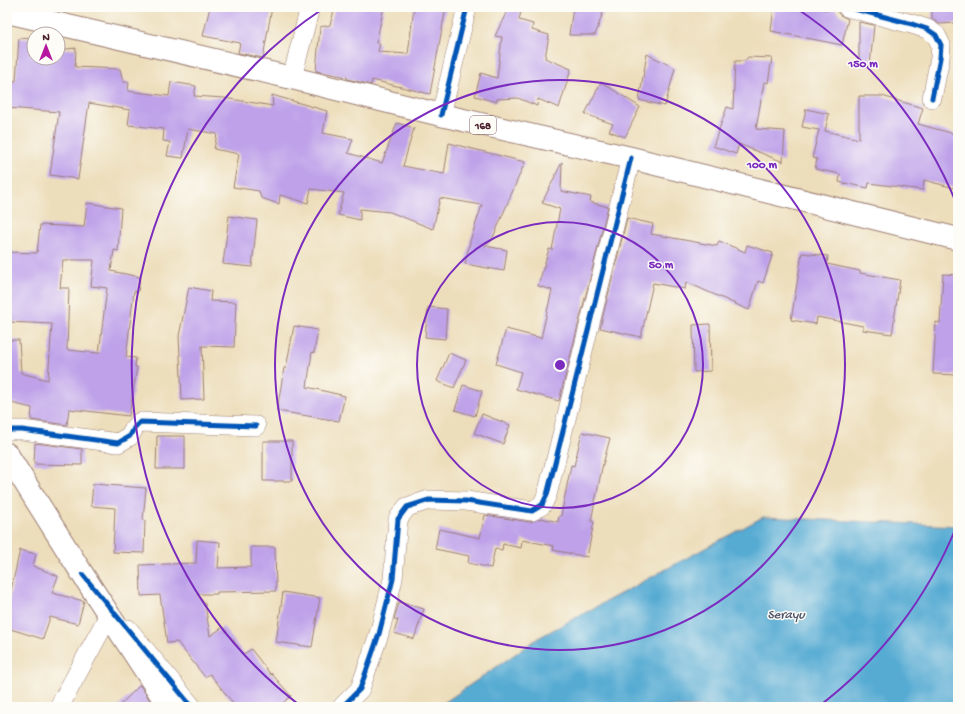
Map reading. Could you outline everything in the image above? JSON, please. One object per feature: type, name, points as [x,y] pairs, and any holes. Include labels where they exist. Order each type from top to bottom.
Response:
[{"type":"main road","name":"168","points":[[7,12],[631,158],[958,239]]},
{"type":"main road","points":[[7,454],[83,575],[169,707]]},
{"type":"street","points":[[292,78],[310,7]]},
{"type":"street","points":[[442,115],[467,7]]},
{"type":"street","points":[[847,7],[912,24],[927,29],[936,35],[941,45],[932,98]]},
{"type":"street","points":[[342,707],[360,689],[379,634],[393,579],[398,519],[407,507],[429,500],[466,501],[532,511],[542,505],[547,495],[631,158]]},
{"type":"street","points":[[7,430],[22,430],[118,443],[130,436],[136,424],[140,422],[256,426]]},
{"type":"street","points":[[83,575],[192,707]]},
{"type":"street","points":[[59,707],[109,615]]},
{"type":"water","name":"Serayu","points":[[763,517],[958,526],[958,707],[438,707],[540,637]]},
{"type":"building","points":[[210,7],[272,7],[263,58],[238,53],[240,43],[203,36]]},
{"type":"building","points":[[335,7],[384,7],[376,43],[380,43],[378,52],[408,54],[414,7],[446,7],[430,94],[372,80],[371,85],[347,79],[347,77],[316,71],[320,27],[330,25]]},
{"type":"building","points":[[509,7],[522,7],[519,20],[533,24],[532,30],[549,35],[545,58],[571,69],[559,108],[538,99],[537,106],[518,98],[497,99],[496,102],[475,96],[481,73],[497,78],[502,37],[495,36]]},
{"type":"building","points":[[573,7],[605,7],[595,35],[569,35]]},
{"type":"building","points":[[774,7],[813,7],[828,10],[829,7],[831,7],[840,15],[848,19],[842,45],[771,31]]},
{"type":"building","points":[[932,7],[958,7],[958,23],[939,24],[932,19]]},
{"type":"building","points":[[859,22],[874,25],[870,66],[859,65]]},
{"type":"building","points":[[19,38],[26,38],[26,66],[66,66],[66,49],[76,48],[75,67],[120,69],[123,82],[129,82],[128,91],[169,96],[171,82],[196,86],[194,96],[224,98],[273,106],[272,95],[327,111],[323,133],[353,139],[348,153],[382,163],[397,123],[414,128],[403,166],[444,174],[449,143],[525,162],[492,240],[485,246],[507,250],[504,271],[465,264],[470,241],[482,205],[440,198],[433,229],[390,212],[360,209],[360,220],[338,215],[344,193],[311,189],[308,203],[280,195],[279,204],[261,198],[259,191],[233,187],[239,154],[214,149],[217,134],[188,129],[183,158],[167,156],[170,142],[163,141],[164,129],[128,125],[130,110],[89,103],[78,179],[50,175],[59,112],[7,108],[7,81],[16,81]]},
{"type":"building","points":[[647,54],[675,68],[665,106],[639,100]]},
{"type":"building","points":[[748,57],[772,58],[768,83],[764,82],[756,129],[785,131],[783,162],[739,144],[736,154],[713,146],[727,107],[733,109],[735,61],[745,61]]},
{"type":"building","points":[[601,82],[640,107],[625,137],[609,131],[613,124],[585,114]]},
{"type":"building","points":[[859,96],[882,96],[923,108],[918,124],[958,135],[958,189],[924,180],[923,190],[869,183],[868,188],[839,182],[840,174],[815,169],[817,159],[812,158],[819,130],[802,127],[806,109],[829,114],[825,131],[859,139]]},
{"type":"building","points":[[562,162],[561,191],[591,197],[590,202],[608,207],[559,401],[516,389],[521,372],[496,364],[506,329],[541,338],[552,290],[538,286],[549,249],[552,250],[560,209],[542,203]]},
{"type":"building","points":[[87,203],[121,208],[118,251],[114,250],[111,271],[140,277],[138,292],[134,291],[126,357],[136,358],[135,367],[137,367],[129,416],[69,409],[67,425],[31,420],[32,408],[7,402],[7,340],[19,340],[21,373],[48,380],[52,324],[7,322],[7,252],[37,253],[40,225],[84,227]],"holes":[[[63,260],[94,260],[91,286],[107,288],[99,353],[67,350],[69,288],[60,288]]]},
{"type":"building","points":[[229,216],[257,220],[252,267],[223,264]]},
{"type":"building","points":[[627,218],[653,224],[651,234],[717,246],[719,241],[745,252],[747,245],[773,253],[763,283],[758,281],[749,310],[686,282],[685,289],[653,283],[641,337],[600,328]]},
{"type":"building","points":[[802,253],[828,256],[827,264],[860,271],[860,273],[900,280],[892,334],[863,330],[863,326],[817,317],[816,324],[791,320]]},
{"type":"building","points":[[943,274],[958,275],[958,375],[933,374],[936,322],[940,323]]},
{"type":"building","points":[[189,287],[211,291],[210,301],[236,302],[234,347],[202,346],[204,399],[182,400],[179,336]]},
{"type":"building","points":[[428,307],[447,309],[445,339],[425,337]]},
{"type":"building","points":[[710,324],[711,371],[694,372],[693,325]]},
{"type":"building","points":[[294,326],[318,330],[314,353],[312,352],[307,387],[345,396],[339,421],[277,411],[284,368],[286,368]]},
{"type":"building","points":[[449,353],[466,360],[454,388],[437,381]]},
{"type":"building","points":[[463,385],[482,391],[475,416],[455,410]]},
{"type":"building","points":[[482,414],[510,425],[503,444],[474,433]]},
{"type":"building","points":[[582,432],[610,438],[591,521],[594,522],[587,557],[553,550],[554,546],[522,540],[521,548],[503,544],[502,550],[495,548],[491,568],[468,563],[469,556],[435,549],[439,529],[480,538],[485,515],[530,522],[541,518],[558,522],[559,516],[561,516],[571,465],[574,466]]},
{"type":"building","points":[[157,436],[185,436],[185,469],[156,469]]},
{"type":"building","points":[[263,441],[292,441],[292,481],[263,481]]},
{"type":"building","points":[[35,443],[82,449],[82,465],[34,464]]},
{"type":"building","points":[[93,484],[146,488],[143,520],[145,520],[144,553],[113,552],[115,508],[91,506]]},
{"type":"building","points":[[197,540],[220,542],[218,568],[251,567],[251,547],[275,547],[276,591],[217,592],[217,594],[197,594],[205,604],[210,636],[223,627],[244,654],[251,649],[271,675],[271,673],[291,696],[278,707],[236,707],[210,674],[205,677],[177,642],[167,643],[160,595],[141,596],[140,565],[196,563]]},
{"type":"building","points":[[20,550],[36,554],[33,566],[58,576],[52,593],[84,601],[78,624],[50,617],[43,639],[7,628],[7,598],[9,599]]},
{"type":"building","points":[[283,592],[320,598],[312,647],[276,642]]},
{"type":"building","points":[[399,602],[424,609],[414,639],[394,633],[398,620],[394,619]]},
{"type":"building","points":[[140,685],[151,702],[146,707],[118,707]]},
{"type":"cycle path","points":[[441,115],[467,7]]},
{"type":"cycle path","points":[[847,7],[912,24],[927,29],[936,35],[941,45],[932,98]]},
{"type":"cycle path","points":[[342,707],[360,689],[379,634],[393,579],[398,519],[407,507],[429,500],[466,501],[532,511],[542,505],[547,495],[631,158]]},
{"type":"cycle path","points":[[7,430],[22,430],[118,443],[130,436],[134,428],[140,422],[256,426]]},
{"type":"cycle path","points":[[83,575],[192,707]]}]
